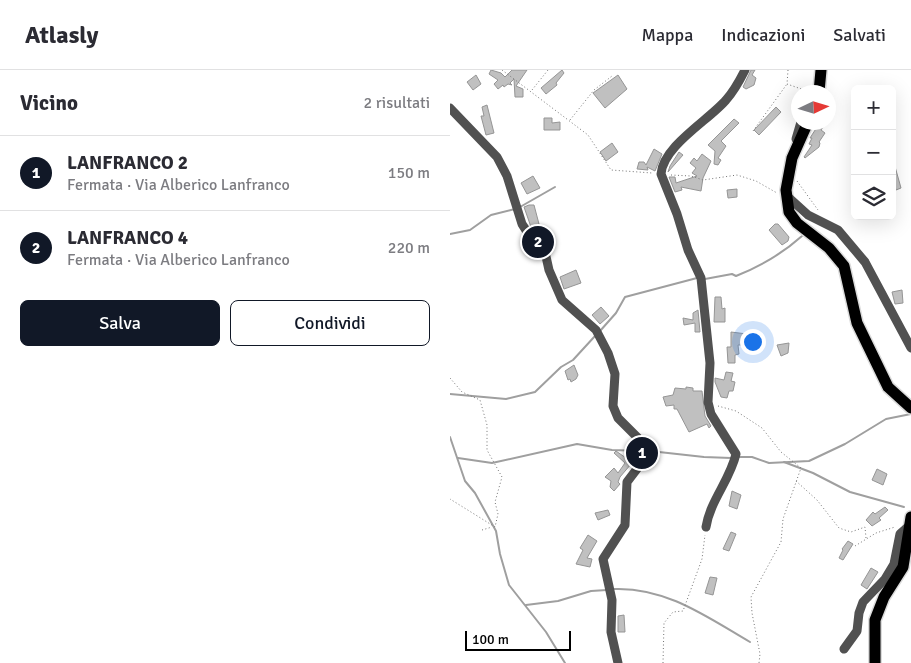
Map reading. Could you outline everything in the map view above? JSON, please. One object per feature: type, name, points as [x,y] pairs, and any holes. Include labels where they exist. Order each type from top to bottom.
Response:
[{"type":"main road","points":[[819,85],[821,70]]},
{"type":"main road","points":[[804,130],[795,149],[790,170],[787,197],[789,212],[797,223],[829,248],[844,266],[857,323],[888,387],[911,408]]},
{"type":"main road","points":[[875,663],[875,620],[884,597],[903,567],[910,521]]},
{"type":"street","points":[[706,527],[708,513],[714,504],[736,454],[711,414],[708,402],[710,363],[701,278],[688,250],[677,214],[661,174],[661,168],[675,148],[727,99],[745,70]]},
{"type":"street","points":[[450,108],[497,157],[507,176],[522,224],[531,238],[544,252],[549,270],[562,300],[596,330],[608,353],[615,374],[613,406],[618,418],[646,444],[646,457],[627,482],[626,525],[603,559],[612,600],[611,632],[618,663]]},
{"type":"street","points":[[795,149],[799,130]]},
{"type":"street","points":[[787,197],[792,198],[798,208],[838,230],[866,262],[911,348]]},
{"type":"street","points":[[844,649],[857,632],[859,613],[863,602],[885,579],[894,564],[900,534],[910,521]]},
{"type":"path","points":[[502,70],[588,135],[611,170],[691,176],[703,180],[737,175],[776,190],[780,198],[787,197]]},
{"type":"path","points":[[532,91],[548,70]]},
{"type":"path","points":[[753,131],[787,84],[788,70]]},
{"type":"path","points":[[570,121],[594,90],[612,76]]},
{"type":"path","points":[[787,84],[791,85]]},
{"type":"path","points":[[790,170],[791,175],[793,172],[796,175],[798,182],[818,209],[819,219]]},
{"type":"path","points":[[450,378],[462,392],[480,400],[487,426],[487,450],[502,477],[495,502],[497,524],[491,529],[482,530]]},
{"type":"path","points":[[708,402],[736,411],[762,428],[781,452],[800,466],[801,470],[783,518],[781,542],[764,571],[752,598],[752,613],[760,654],[759,663]]},
{"type":"path","points":[[796,481],[817,500],[839,528],[851,532],[865,527],[866,538]]},
{"type":"path","points":[[450,499],[489,521],[492,527]]},
{"type":"path","points":[[855,546],[866,538],[904,524],[908,518],[910,521]]},
{"type":"path","points":[[663,663],[664,623],[673,612],[683,612],[702,559],[706,527]]},
{"type":"building","points":[[491,70],[501,73],[505,77],[512,70],[527,70],[516,86],[523,89],[523,97],[515,97],[514,79],[510,83],[512,85],[508,84],[504,87],[503,85],[498,89],[494,84],[498,80],[489,74]]},
{"type":"building","points":[[562,70],[564,73],[556,83],[557,85],[546,94],[541,88]]},
{"type":"building","points":[[751,70],[755,70],[752,75],[756,78],[754,85],[746,89],[743,87]]},
{"type":"building","points":[[476,75],[481,84],[473,90],[467,82]]},
{"type":"building","points":[[618,75],[627,89],[605,108],[593,93]]},
{"type":"building","points":[[487,105],[494,133],[486,135],[481,116],[484,116],[482,107]]},
{"type":"building","points":[[776,107],[781,112],[759,135],[754,130]]},
{"type":"building","points":[[544,118],[552,118],[552,123],[560,122],[560,130],[544,130]]},
{"type":"building","points":[[734,119],[739,123],[721,141],[726,146],[718,158],[721,160],[718,165],[714,164],[715,151],[708,145]]},
{"type":"building","points":[[815,130],[821,130],[825,133],[819,142],[819,147],[805,158],[812,145],[809,144],[812,138],[810,138]]},
{"type":"building","points":[[612,143],[618,152],[606,161],[600,152]]},
{"type":"building","points":[[654,149],[662,154],[655,171],[647,167],[648,170],[637,169],[639,162],[644,162],[646,165]]},
{"type":"building","points":[[679,152],[683,155],[668,172],[670,166]]},
{"type":"building","points":[[702,154],[711,161],[703,178],[701,191],[681,187],[682,190],[675,192],[669,177],[675,177],[676,183],[697,176],[692,173],[696,168],[690,163],[694,158],[697,161]]},
{"type":"building","points":[[896,170],[901,188],[896,190]]},
{"type":"building","points":[[533,176],[540,188],[527,194],[521,183]]},
{"type":"building","points":[[737,189],[737,197],[728,198],[727,190]]},
{"type":"building","points":[[534,205],[539,224],[531,227],[524,207]]},
{"type":"building","points":[[775,224],[778,224],[789,237],[788,241],[782,245],[769,230]]},
{"type":"building","points":[[576,270],[581,283],[564,289],[560,277]]},
{"type":"building","points":[[902,290],[903,303],[895,304],[892,292]]},
{"type":"building","points":[[715,297],[721,297],[722,309],[725,308],[725,322],[714,322]]},
{"type":"building","points":[[601,307],[609,316],[600,324],[592,315]]},
{"type":"building","points":[[698,310],[700,332],[695,332],[695,323],[684,325],[683,318],[693,320],[693,313]]},
{"type":"building","points":[[731,332],[747,334],[748,341],[744,341],[744,345],[738,345],[739,354],[735,355],[735,363],[728,363],[727,347],[731,347]]},
{"type":"building","points":[[789,343],[788,353],[781,356],[777,345]]},
{"type":"building","points":[[574,365],[578,375],[571,382],[570,379],[568,380],[565,371]]},
{"type":"building","points":[[726,372],[733,373],[731,381],[735,382],[733,391],[729,391],[727,398],[721,397],[715,382],[715,378],[724,380]]},
{"type":"building","points":[[686,387],[693,388],[693,391],[702,391],[705,416],[711,426],[709,428],[707,424],[689,432],[677,409],[674,409],[674,405],[666,406],[663,397],[673,395],[675,388],[686,389]]},
{"type":"building","points":[[616,451],[626,458],[628,455],[637,457],[620,477],[618,482],[620,484],[614,491],[610,487],[611,481],[605,477],[614,468],[618,473],[625,463],[614,453]]},
{"type":"building","points":[[877,469],[887,474],[883,485],[872,480]]},
{"type":"building","points":[[732,491],[741,495],[737,509],[729,506]]},
{"type":"building","points":[[885,507],[888,510],[879,518],[881,520],[872,526],[866,520],[873,512],[875,514]]},
{"type":"building","points":[[608,510],[610,515],[598,520],[595,513]]},
{"type":"building","points":[[731,532],[736,534],[729,551],[723,549]]},
{"type":"building","points":[[588,535],[597,541],[587,558],[592,559],[590,567],[576,564],[583,550],[580,548]]},
{"type":"building","points":[[848,541],[853,544],[843,560],[839,558],[842,549]]},
{"type":"building","points":[[871,568],[878,572],[867,589],[861,585]]},
{"type":"building","points":[[710,577],[717,578],[713,595],[705,593]]},
{"type":"building","points":[[624,615],[625,632],[618,632],[618,616]]},
{"type":"waterway","points":[[520,207],[555,187]]},
{"type":"waterway","points":[[450,234],[470,230],[491,215],[515,209]]},
{"type":"waterway","points":[[705,279],[732,274],[736,276],[763,264],[802,236]]},
{"type":"waterway","points":[[600,331],[616,313],[625,297],[697,278]]},
{"type":"waterway","points":[[450,394],[506,399],[535,392],[561,367],[573,360],[595,336]]},
{"type":"waterway","points":[[739,457],[752,457],[769,463],[809,461],[845,444],[886,419],[911,414]]},
{"type":"waterway","points":[[450,437],[465,481],[475,493],[496,531],[509,585],[546,632],[565,663]]},
{"type":"waterway","points":[[458,458],[492,463],[577,444],[612,450],[643,451]]},
{"type":"waterway","points":[[650,451],[731,458]]},
{"type":"waterway","points":[[784,462],[813,473],[850,492],[904,507]]},
{"type":"waterway","points":[[614,589],[633,590],[669,598],[702,614],[750,642]]},
{"type":"waterway","points":[[526,605],[558,601],[591,591],[607,590]]},
{"type":"place","name":"LANFRANCO 4","points":[[538,242]]},
{"type":"place","name":"LANFRANCO 2","points":[[642,453]]}]
